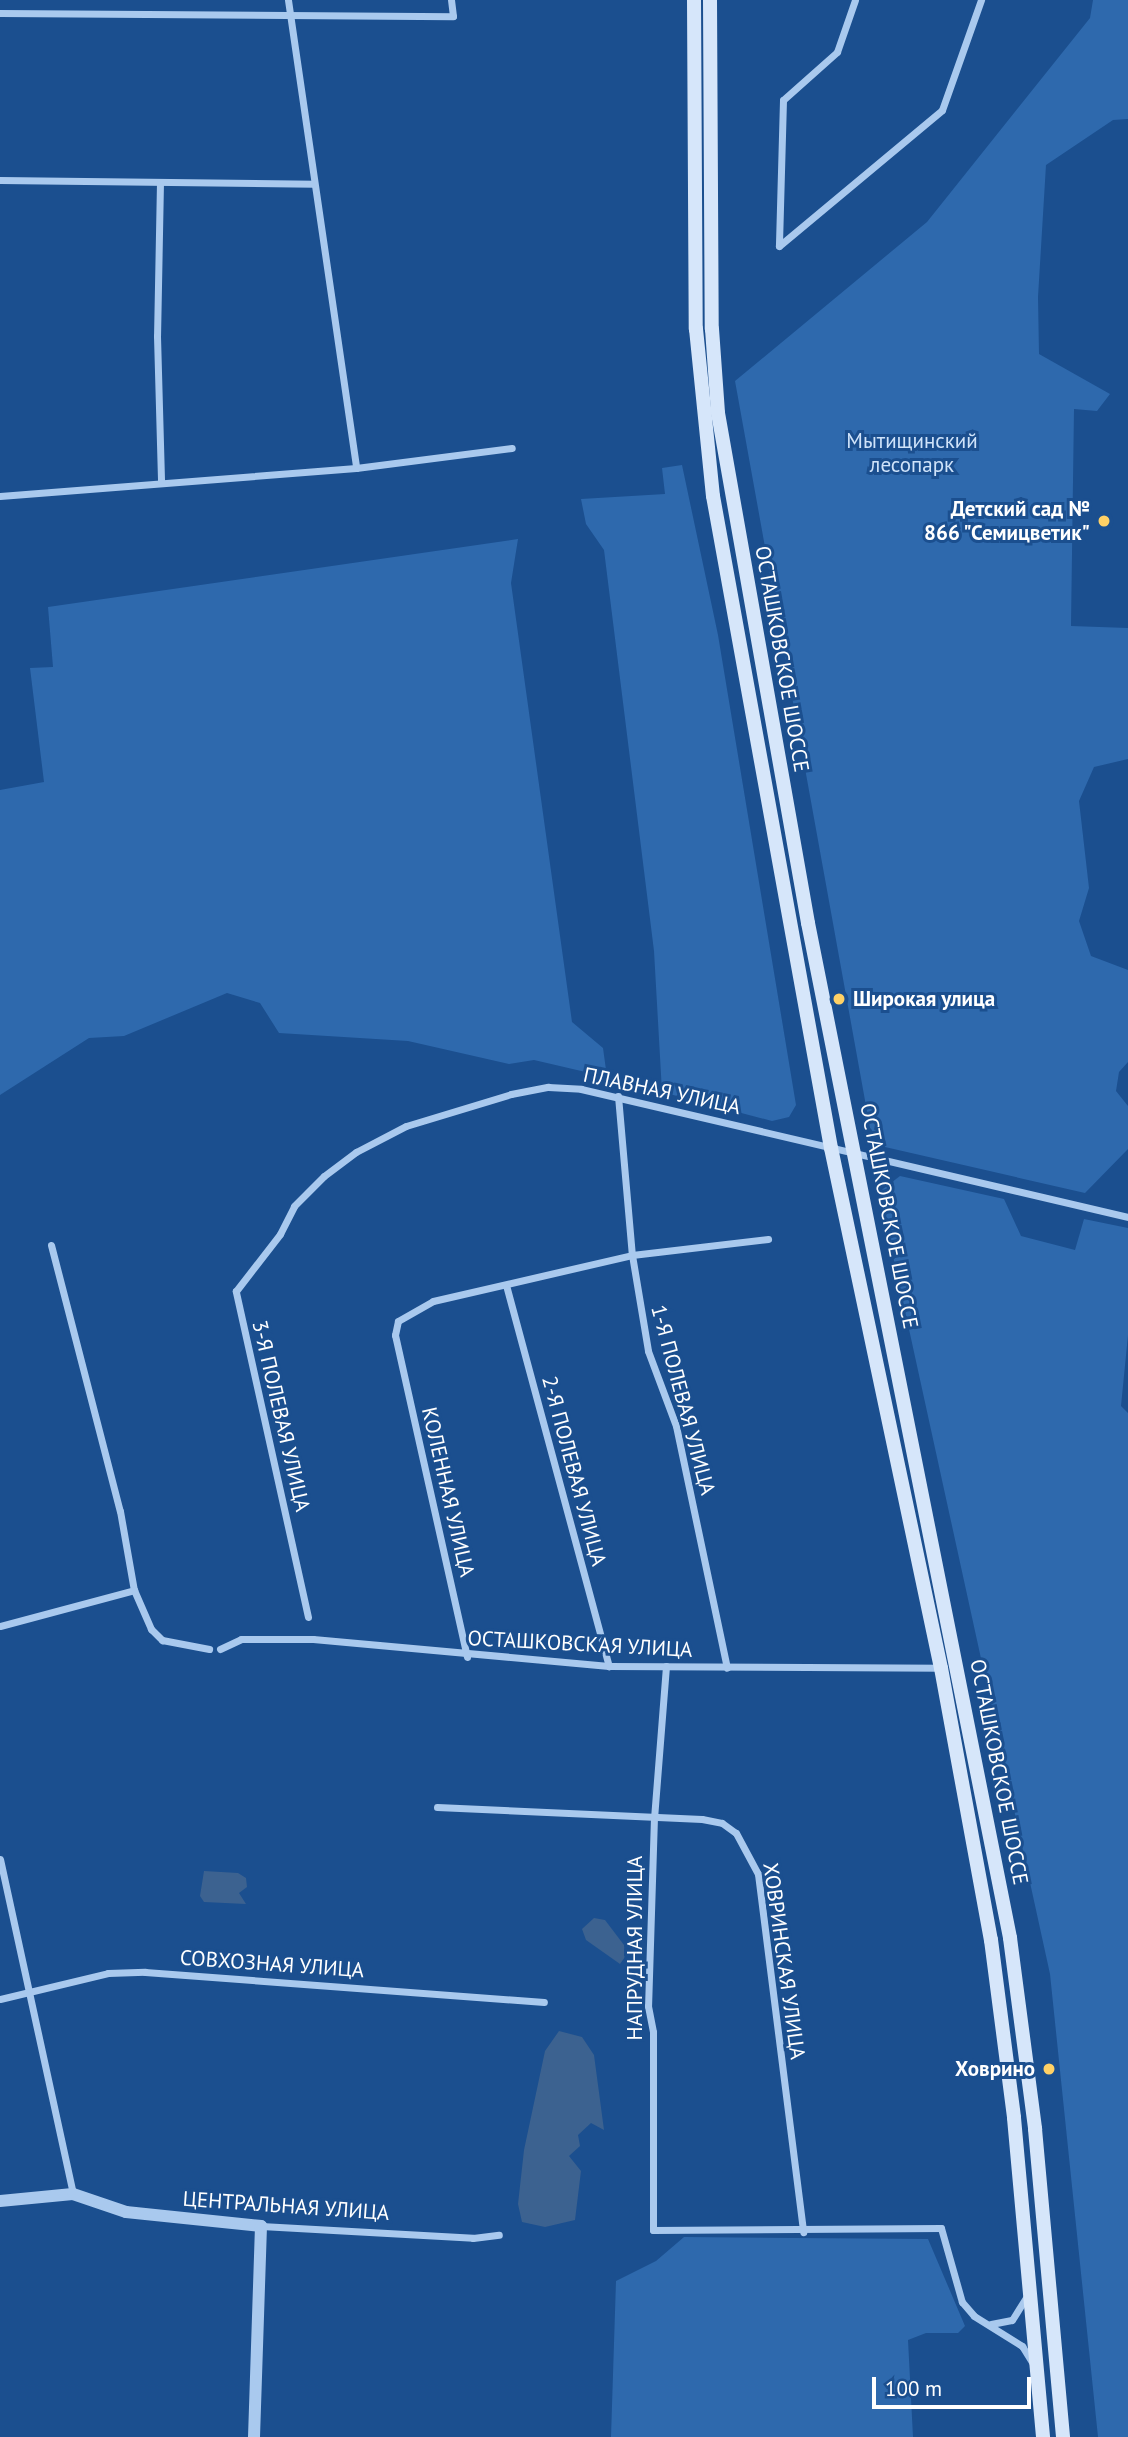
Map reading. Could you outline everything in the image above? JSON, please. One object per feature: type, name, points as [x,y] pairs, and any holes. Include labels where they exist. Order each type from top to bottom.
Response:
[{"type":"main road","name":"ОСТАШКОВСКОЕ ШОССЕ","points":[[694,0],[696,329],[703,415],[720,537],[831,1149],[941,1668],[1005,2030],[1041,2437]]},
{"type":"main road","name":"ОСТАШКОВСКОЕ ШОССЕ","points":[[710,0],[712,329],[718,413],[808,923],[1010,1938],[1035,2129],[1063,2437]]},
{"type":"street","points":[[288,0],[356,468]]},
{"type":"street","points":[[0,13],[291,19],[453,16],[451,0]]},
{"type":"street","points":[[855,0],[837,52],[783,100],[779,246],[942,110],[981,0]]},
{"type":"street","points":[[0,180],[314,184]]},
{"type":"street","points":[[160,182],[157,337],[161,483]]},
{"type":"street","points":[[0,496],[356,468],[512,448]]},
{"type":"street","name":"ПЛАВНАЯ УЛИЦА","points":[[280,1234],[294,1206],[324,1176],[356,1152],[406,1126],[548,1087],[618,1097],[1128,1217]]},
{"type":"street","name":"1-Я ПОЛЕВАЯ УЛИЦА","points":[[618,1097],[632,1255],[648,1351],[676,1426],[727,1668]]},
{"type":"street","name":"3-Я ПОЛЕВАЯ УЛИЦА","points":[[280,1234],[236,1291],[308,1618]]},
{"type":"street","points":[[506,1285],[632,1255],[768,1239]]},
{"type":"street","points":[[51,1245],[120,1511],[134,1590],[151,1629],[162,1640],[209,1649]]},
{"type":"street","name":"КОЛЕННАЯ УЛИЦА","points":[[467,1657],[395,1335],[398,1321],[433,1301],[506,1285]]},
{"type":"street","name":"2-Я ПОЛЕВАЯ УЛИЦА","points":[[506,1285],[609,1666]]},
{"type":"street","points":[[0,1626],[134,1590]]},
{"type":"street","name":"ОСТАШКОВСКАЯ УЛИЦА","points":[[220,1649],[241,1639],[313,1639],[467,1657],[609,1666],[941,1668]]},
{"type":"street","name":"НАПРУДНАЯ УЛИЦА","points":[[666,1666],[654,1817],[648,2006],[653,2032],[653,2230],[803,2232]]},
{"type":"street","name":"ХОВРИНСКАЯ УЛИЦА","points":[[437,1807],[654,1817],[722,1823],[736,1833],[758,1874],[803,2232]]},
{"type":"street","points":[[0,1859],[32,1991],[74,2194]]},
{"type":"street","name":"СОВХОЗНАЯ УЛИЦА","points":[[0,1999],[108,1973],[145,1972],[544,2002]]},
{"type":"street","name":"ЦЕНТРАЛЬНАЯ УЛИЦА","points":[[0,2201],[74,2194],[127,2212],[261,2226],[473,2238],[499,2235]]},
{"type":"street","points":[[254,2437],[261,2226]]},
{"type":"street","points":[[803,2232],[941,2228],[956,2290],[974,2316],[1023,2346],[1035,2367]]},
{"type":"street","points":[[986,2325],[1012,2320],[1021,2311],[1029,2286]]},
{"type":"green space","name":"Мытищинский лесопарк","points":[[1093,0],[1128,0],[1128,119],[1113,120],[1046,165],[1038,297],[1039,354],[1110,394],[1097,411],[1074,409],[1071,626],[1128,628],[1128,759],[1094,767],[1079,801],[1089,888],[1079,921],[1091,956],[1128,970],[1128,1062],[1119,1072],[1116,1091],[1128,1106],[1128,1149],[1085,1193],[885,1147],[870,1128],[735,381],[927,222],[1090,18]]},
{"type":"green space","points":[[682,465],[718,635],[796,1105],[789,1117],[772,1121],[662,1092],[654,951],[604,550],[586,524],[581,499],[665,494],[662,468]]},
{"type":"green space","points":[[518,539],[511,583],[572,1022],[603,1048],[607,1077],[534,1060],[509,1064],[408,1041],[279,1033],[260,1003],[227,993],[124,1036],[89,1038],[0,1095],[0,790],[44,782],[30,668],[53,667],[48,607]]},
{"type":"green space","points":[[900,1176],[1004,1199],[1021,1236],[1075,1250],[1084,1219],[1128,1228],[1128,1335],[1121,1406],[1128,1413],[1128,2437],[1098,2437],[1050,1974],[879,1192]]},
{"type":"green space","points":[[684,2237],[928,2239],[965,2326],[958,2333],[926,2333],[908,2340],[913,2437],[611,2437],[616,2281],[656,2261]]},
{"type":"shaded area","points":[[204,1871],[238,1873],[246,1878],[247,1887],[239,1893],[246,1904],[204,1902],[200,1896]]},
{"type":"shaded area","points":[[594,1918],[605,1920],[624,1945],[625,1957],[620,1964],[586,1940],[582,1929]]},
{"type":"shaded area","points":[[559,2031],[582,2037],[594,2055],[604,2130],[591,2123],[578,2135],[580,2146],[569,2156],[581,2171],[575,2220],[545,2227],[522,2222],[518,2204],[524,2150],[545,2051]]},
{"type":"place","name":"Детский сад № 866 \"Семицветик\"","points":[[1104,521]]},
{"type":"place","name":"Широкая улица","points":[[839,999]]},
{"type":"place","name":"Ховрино","points":[[1049,2069]]}]
